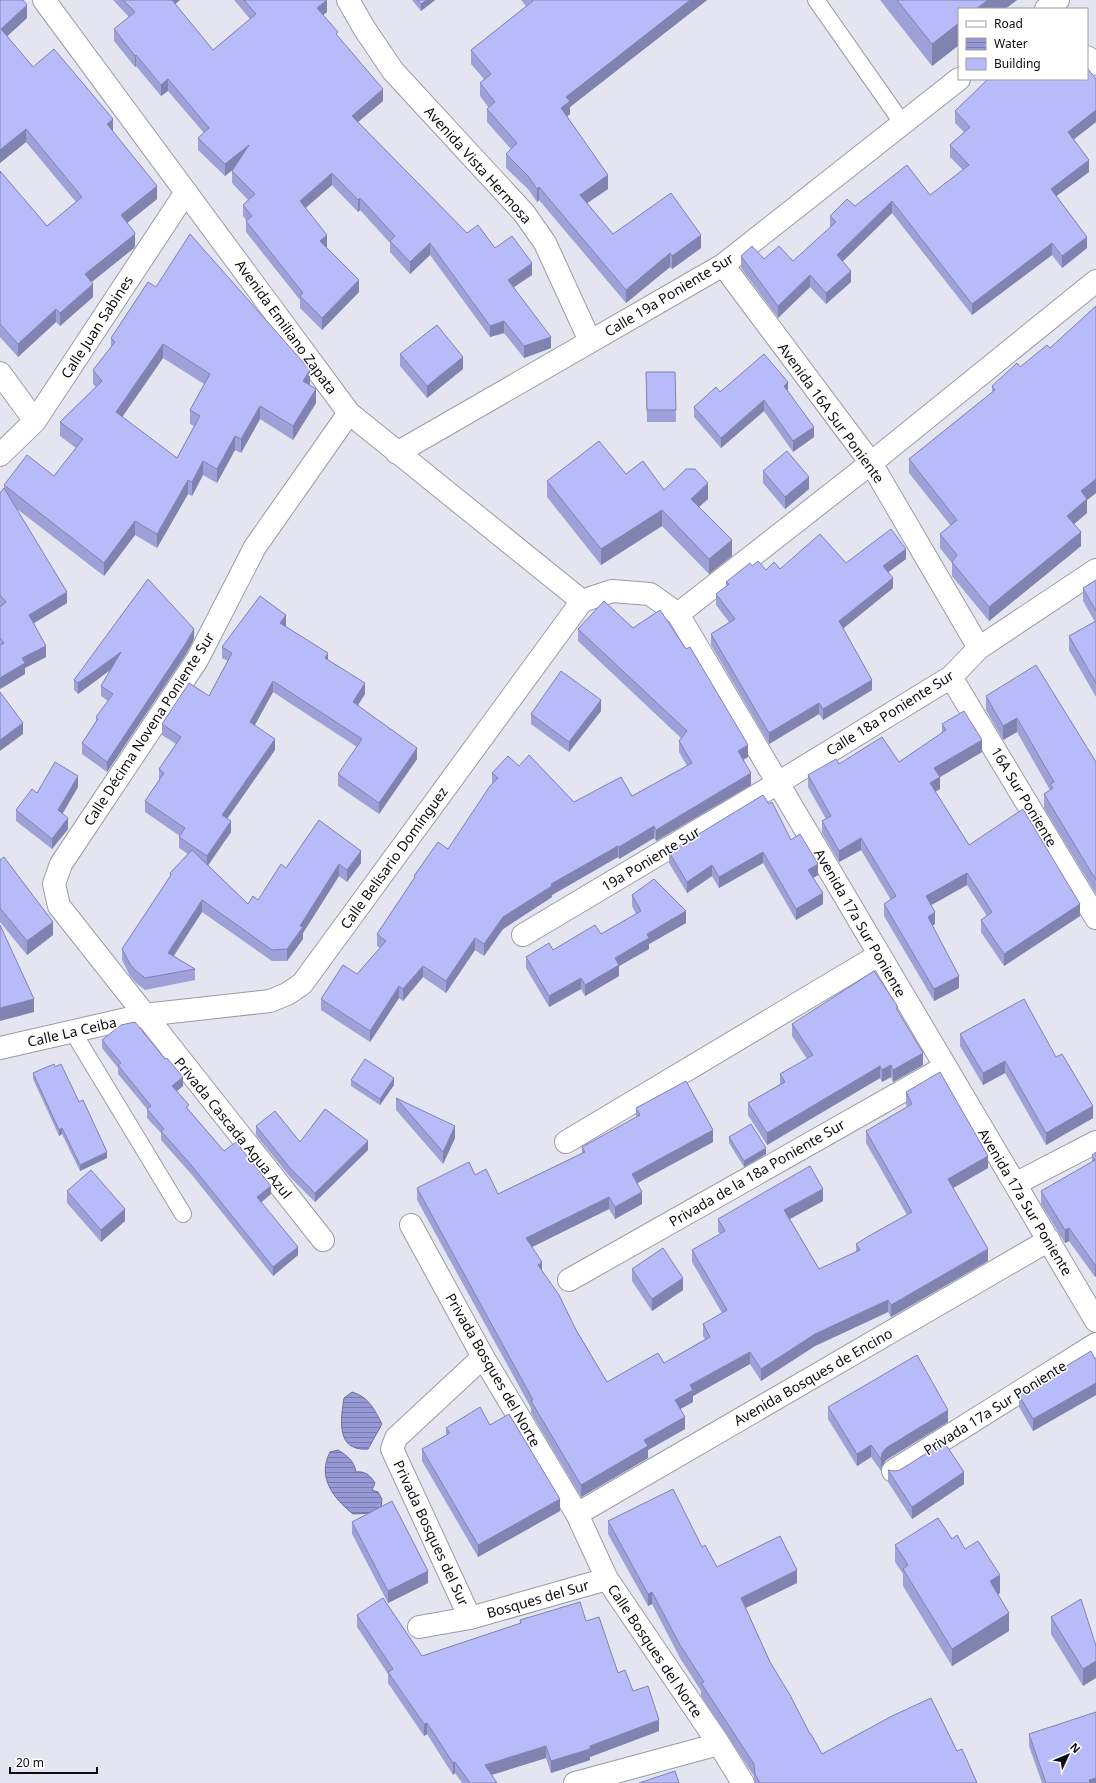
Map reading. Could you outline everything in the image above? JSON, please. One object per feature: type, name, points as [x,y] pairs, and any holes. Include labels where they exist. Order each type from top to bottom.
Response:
[{"type":"street","name":"Avenida Emiliano Zapata","points":[[44,0],[349,413],[582,600]]},
{"type":"street","name":"Avenida Vista Hermosa","points":[[348,0],[364,28],[393,71],[524,213],[545,243],[590,341]]},
{"type":"street","points":[[1047,8],[1058,0]]},
{"type":"street","points":[[1088,57],[1096,64]]},
{"type":"street","name":"Calle 19a Poniente Sur","points":[[397,453],[723,265],[958,80]]},
{"type":"street","name":"Calle Juan Sabines","points":[[0,455],[35,421],[186,192]]},
{"type":"street","name":"Avenida 16A Sur Poniente","points":[[723,265],[871,463],[979,648]]},
{"type":"street","points":[[678,614],[871,463],[1096,281]]},
{"type":"street","points":[[0,373],[35,421]]},
{"type":"street","name":"Calle Décima Novena Poniente Sur","points":[[54,884],[61,864],[197,660],[255,547],[349,413]]},
{"type":"street","name":"Calle 18a Poniente Sur","points":[[778,783],[951,677],[979,648],[1096,570]]},
{"type":"street","name":"Avenida 17a Sur Poniente","points":[[582,600],[612,591],[650,594],[678,614],[1096,1321]]},
{"type":"street","name":"Calle Belisario Domínguez","points":[[144,1016],[270,1001],[287,994],[302,984],[582,600]]},
{"type":"street","name":"16A Sur Poniente","points":[[951,677],[1096,918]]},
{"type":"street","name":"19a Poniente Sur","points":[[523,935],[778,783]]},
{"type":"street","name":"Privada Cascada Agua Azul","points":[[54,884],[59,906],[144,1016],[323,1240]]},
{"type":"street","points":[[566,1142],[879,955]]},
{"type":"street","name":"Calle La Ceiba","points":[[0,1048],[144,1016]]},
{"type":"street","name":"Privada de la 18a Poniente Sur","points":[[569,1280],[945,1067]]},
{"type":"street","points":[[1015,1184],[1096,1142]]},
{"type":"street","name":"Privada Bosques del Norte","points":[[411,1225],[484,1356],[577,1514]]},
{"type":"street","name":"Avenida Bosques de Encino","points":[[577,1514],[1048,1240]]},
{"type":"street","name":"Privada 17a Sur Poniente","points":[[893,1471],[1096,1344]]},
{"type":"street","name":"Privada Bosques del Sur","points":[[470,1618],[392,1449],[396,1438],[484,1356]]},
{"type":"street","name":"Calle Bosques del Norte","points":[[577,1514],[607,1579],[719,1744],[743,1783]]},
{"type":"street","name":"Bosques del Sur","points":[[419,1627],[470,1618],[607,1579]]},
{"type":"street","points":[[575,1783],[719,1744]]},
{"type":"lane","points":[[816,0],[903,124]]},
{"type":"lane","points":[[73,1032],[183,1214]]},
{"type":"water","points":[[352,1392],[367,1400],[382,1424],[368,1449],[357,1448],[350,1445],[342,1432],[344,1398]]},
{"type":"water","points":[[338,1450],[350,1459],[356,1472],[365,1473],[373,1480],[375,1483],[372,1490],[378,1492],[382,1499],[381,1508],[373,1513],[353,1514],[339,1501],[329,1486],[325,1470],[326,1461],[330,1452]]},
{"type":"building","points":[[0,0],[23,0],[27,5],[1,29],[33,67],[54,49],[113,119],[107,124],[157,186],[121,215],[135,233],[85,274],[93,284],[60,313],[56,309],[18,344],[0,324],[0,171],[47,226],[82,197],[26,129],[0,150]]},
{"type":"building","points":[[123,0],[172,0],[213,50],[256,14],[244,0],[327,0],[317,8],[338,32],[336,34],[383,89],[352,116],[467,233],[478,225],[495,248],[512,236],[532,263],[508,280],[551,337],[524,346],[504,321],[490,326],[430,243],[410,262],[390,241],[395,236],[360,198],[358,200],[332,173],[300,201],[327,235],[320,241],[359,280],[322,318],[300,296],[303,293],[246,221],[252,216],[243,205],[255,194],[232,171],[249,145],[225,164],[198,138],[209,128],[168,79],[161,85],[136,55],[135,56],[114,29],[135,12]]},
{"type":"building","points":[[417,0],[427,0],[421,4]]},
{"type":"building","points":[[532,0],[690,0],[566,97],[570,101],[561,108],[608,175],[580,195],[613,234],[671,193],[701,235],[672,256],[670,253],[626,290],[539,187],[537,189],[528,176],[506,154],[517,143],[487,109],[495,102],[480,83],[491,74],[471,50],[533,1]]},
{"type":"building","points":[[897,0],[988,0],[977,8],[958,8],[958,24],[932,44]]},
{"type":"building","points":[[1088,69],[1096,79],[1096,110],[1068,132],[1089,160],[1051,189],[1087,237],[1062,256],[1052,243],[972,304],[892,201],[837,255],[851,271],[826,293],[810,275],[778,306],[741,256],[752,246],[764,259],[779,246],[793,261],[836,222],[830,216],[847,199],[855,206],[907,165],[930,195],[969,165],[950,145],[970,127],[955,111],[987,80],[1088,80]]},
{"type":"building","points":[[190,234],[310,370],[303,381],[316,389],[293,426],[260,406],[241,439],[235,436],[217,469],[203,461],[192,482],[188,480],[157,534],[135,521],[104,563],[4,485],[27,455],[54,476],[83,439],[60,422],[102,381],[93,370],[115,342],[111,338],[148,282],[156,287]],"holes":[[[163,344],[210,374],[190,410],[200,416],[177,458],[116,412]]]},
{"type":"building","points":[[1096,306],[1096,479],[1081,491],[1087,499],[1067,516],[1081,532],[989,607],[952,562],[957,555],[940,534],[957,520],[909,459],[995,390],[992,386],[1017,363],[1020,367],[1047,345],[1050,348]]},
{"type":"building","points":[[437,325],[463,357],[427,386],[400,354]]},
{"type":"building","points":[[764,354],[788,382],[784,386],[814,427],[793,441],[764,400],[721,438],[694,407],[716,387],[720,392]]},
{"type":"building","points":[[646,372],[675,372],[676,410],[647,410]]},
{"type":"building","points":[[599,441],[626,474],[643,461],[664,490],[686,469],[695,469],[708,483],[691,499],[732,540],[709,559],[662,510],[601,549],[547,481]]},
{"type":"building","points":[[787,451],[809,477],[785,497],[763,471]]},
{"type":"building","points":[[4,488],[67,592],[29,615],[46,646],[22,658],[25,663],[0,678],[0,645],[4,643],[0,638],[0,607],[6,602],[0,595],[0,493]]},
{"type":"building","points":[[891,529],[906,549],[883,566],[893,578],[839,621],[872,680],[823,709],[819,703],[769,733],[711,634],[735,619],[716,594],[729,584],[726,582],[750,563],[752,566],[758,561],[766,570],[774,562],[780,569],[820,534],[846,563]]},
{"type":"building","points":[[148,579],[194,629],[107,762],[82,743],[98,719],[96,717],[113,694],[101,686],[121,652],[78,683],[74,680]]},
{"type":"building","points":[[1096,580],[1096,611],[1083,588]]},
{"type":"building","points":[[260,596],[286,615],[280,623],[328,653],[325,658],[365,683],[353,702],[417,748],[379,803],[338,774],[362,739],[273,681],[250,722],[275,739],[222,815],[231,821],[207,856],[179,837],[185,828],[145,801],[164,773],[159,769],[181,737],[162,724],[189,683],[209,696],[232,653],[222,647]]},
{"type":"building","points":[[604,601],[633,628],[660,610],[686,649],[690,647],[748,745],[738,751],[751,773],[656,830],[654,826],[551,884],[552,886],[503,917],[484,944],[475,938],[446,981],[423,966],[403,989],[399,986],[370,1031],[321,999],[343,965],[357,974],[386,941],[377,934],[415,877],[414,876],[438,842],[448,849],[490,786],[498,778],[492,773],[508,756],[519,766],[529,755],[574,802],[621,777],[632,796],[692,763],[679,741],[687,731],[578,629]]},
{"type":"building","points":[[1096,621],[1096,683],[1069,636]]},
{"type":"building","points":[[1036,665],[1096,762],[1096,880],[1044,794],[1053,788],[1050,784],[1054,782],[1017,718],[1003,726],[986,696]]},
{"type":"building","points":[[561,671],[601,700],[569,742],[531,714]]},
{"type":"building","points":[[0,692],[23,723],[0,740]]},
{"type":"building","points":[[964,711],[982,740],[934,768],[940,777],[930,783],[969,845],[1023,809],[1080,904],[1004,954],[981,920],[992,912],[967,873],[926,896],[935,912],[928,917],[959,976],[934,989],[884,904],[896,896],[861,838],[839,851],[822,821],[831,816],[808,775],[836,759],[839,764],[882,737],[899,762],[946,730],[942,724]]},
{"type":"building","points":[[55,762],[78,776],[58,810],[68,818],[52,839],[16,810],[32,789],[37,793]]},
{"type":"building","points":[[763,795],[769,804],[772,802],[791,840],[800,834],[818,864],[808,870],[823,893],[796,909],[763,852],[719,877],[712,865],[687,882],[669,852]]},
{"type":"building","points":[[319,820],[361,851],[347,870],[339,864],[300,926],[303,927],[287,949],[272,950],[202,900],[168,953],[195,969],[145,978],[130,964],[122,949],[171,875],[170,873],[192,850],[248,904],[253,896],[258,900],[281,864],[286,868]]},
{"type":"building","points":[[4,857],[53,922],[27,941],[0,908],[0,860]]},
{"type":"building","points":[[654,879],[686,911],[647,934],[649,938],[615,958],[619,965],[585,985],[581,978],[549,996],[526,957],[549,943],[553,950],[595,925],[601,934],[641,911],[632,895]]},
{"type":"building","points":[[0,925],[34,999],[0,1008]]},
{"type":"building","points":[[874,971],[898,1007],[896,1008],[923,1053],[893,1070],[891,1065],[882,1070],[880,1066],[767,1133],[748,1103],[785,1082],[780,1074],[813,1055],[792,1024]]},
{"type":"building","points":[[1024,999],[1056,1057],[1062,1054],[1093,1106],[1046,1133],[1005,1061],[983,1073],[960,1034]]},
{"type":"building","points":[[135,1022],[165,1059],[167,1058],[183,1077],[172,1086],[189,1105],[186,1107],[224,1151],[236,1142],[271,1186],[257,1197],[298,1247],[273,1267],[192,1166],[161,1131],[164,1129],[147,1109],[151,1106],[118,1065],[121,1063],[102,1040],[121,1025]]},
{"type":"building","points":[[365,1059],[394,1078],[380,1099],[351,1080]]},
{"type":"building","points":[[54,1064],[55,1067],[61,1064],[79,1102],[83,1100],[107,1152],[80,1165],[62,1128],[59,1130],[33,1073]]},
{"type":"building","points":[[940,1072],[988,1156],[948,1179],[988,1249],[891,1305],[888,1300],[815,1334],[761,1369],[750,1352],[690,1385],[693,1390],[675,1400],[685,1417],[644,1440],[648,1446],[581,1485],[531,1401],[533,1400],[417,1188],[469,1162],[475,1175],[486,1169],[498,1194],[585,1152],[582,1147],[640,1115],[636,1108],[686,1081],[713,1130],[632,1174],[642,1192],[615,1207],[609,1197],[526,1238],[542,1262],[538,1265],[559,1295],[576,1330],[607,1382],[658,1353],[664,1363],[710,1337],[703,1324],[727,1310],[692,1250],[725,1231],[718,1219],[810,1166],[823,1189],[784,1210],[819,1269],[860,1250],[856,1244],[912,1212],[866,1131],[912,1104],[906,1092]]},
{"type":"building","points":[[396,1098],[455,1126],[443,1152]]},
{"type":"building","points":[[325,1109],[368,1141],[315,1193],[290,1168],[256,1126],[275,1111],[300,1142]]},
{"type":"building","points":[[751,1124],[766,1148],[744,1161],[729,1137]]},
{"type":"building","points":[[1096,1152],[1095,1265],[1069,1228],[1065,1230],[1041,1191],[1095,1160],[1092,1155]]},
{"type":"building","points":[[91,1170],[125,1209],[101,1230],[67,1191]]},
{"type":"building","points":[[663,1248],[683,1278],[652,1299],[632,1269]]},
{"type":"building","points":[[1091,1351],[1096,1361],[1096,1383],[1033,1419],[1019,1395]]},
{"type":"building","points":[[917,1355],[948,1410],[886,1448],[882,1453],[881,1459],[871,1445],[857,1454],[828,1407]]},
{"type":"building","points":[[480,1407],[490,1425],[509,1414],[560,1499],[478,1545],[422,1449],[450,1433],[446,1428]]},
{"type":"building","points":[[944,1442],[964,1472],[912,1507],[888,1470],[900,1470]]},
{"type":"building","points":[[673,1489],[702,1547],[705,1545],[717,1567],[780,1536],[797,1570],[741,1598],[770,1662],[822,1754],[892,1716],[931,1698],[957,1751],[962,1749],[977,1783],[760,1783],[755,1774],[754,1764],[701,1683],[704,1682],[680,1645],[652,1592],[648,1594],[608,1521]]},
{"type":"building","points":[[392,1501],[428,1571],[388,1591],[352,1522]]},
{"type":"building","points":[[938,1518],[952,1539],[957,1535],[965,1549],[978,1541],[1000,1575],[990,1581],[1009,1613],[952,1649],[903,1569],[908,1565],[895,1545]]},
{"type":"building","points":[[383,1598],[422,1656],[521,1623],[520,1620],[580,1602],[586,1621],[599,1617],[618,1673],[625,1670],[633,1691],[648,1686],[659,1720],[590,1746],[590,1749],[551,1761],[546,1746],[485,1765],[497,1783],[470,1783],[455,1762],[453,1763],[427,1723],[424,1724],[388,1672],[393,1669],[357,1615]]},
{"type":"building","points":[[1081,1599],[1096,1646],[1096,1661],[1083,1669],[1051,1617]]},
{"type":"building","points":[[1096,1712],[1096,1778],[1089,1780],[1090,1783],[1046,1783],[1029,1734]]},
{"type":"building","points":[[675,1771],[679,1783],[639,1783]]}]
